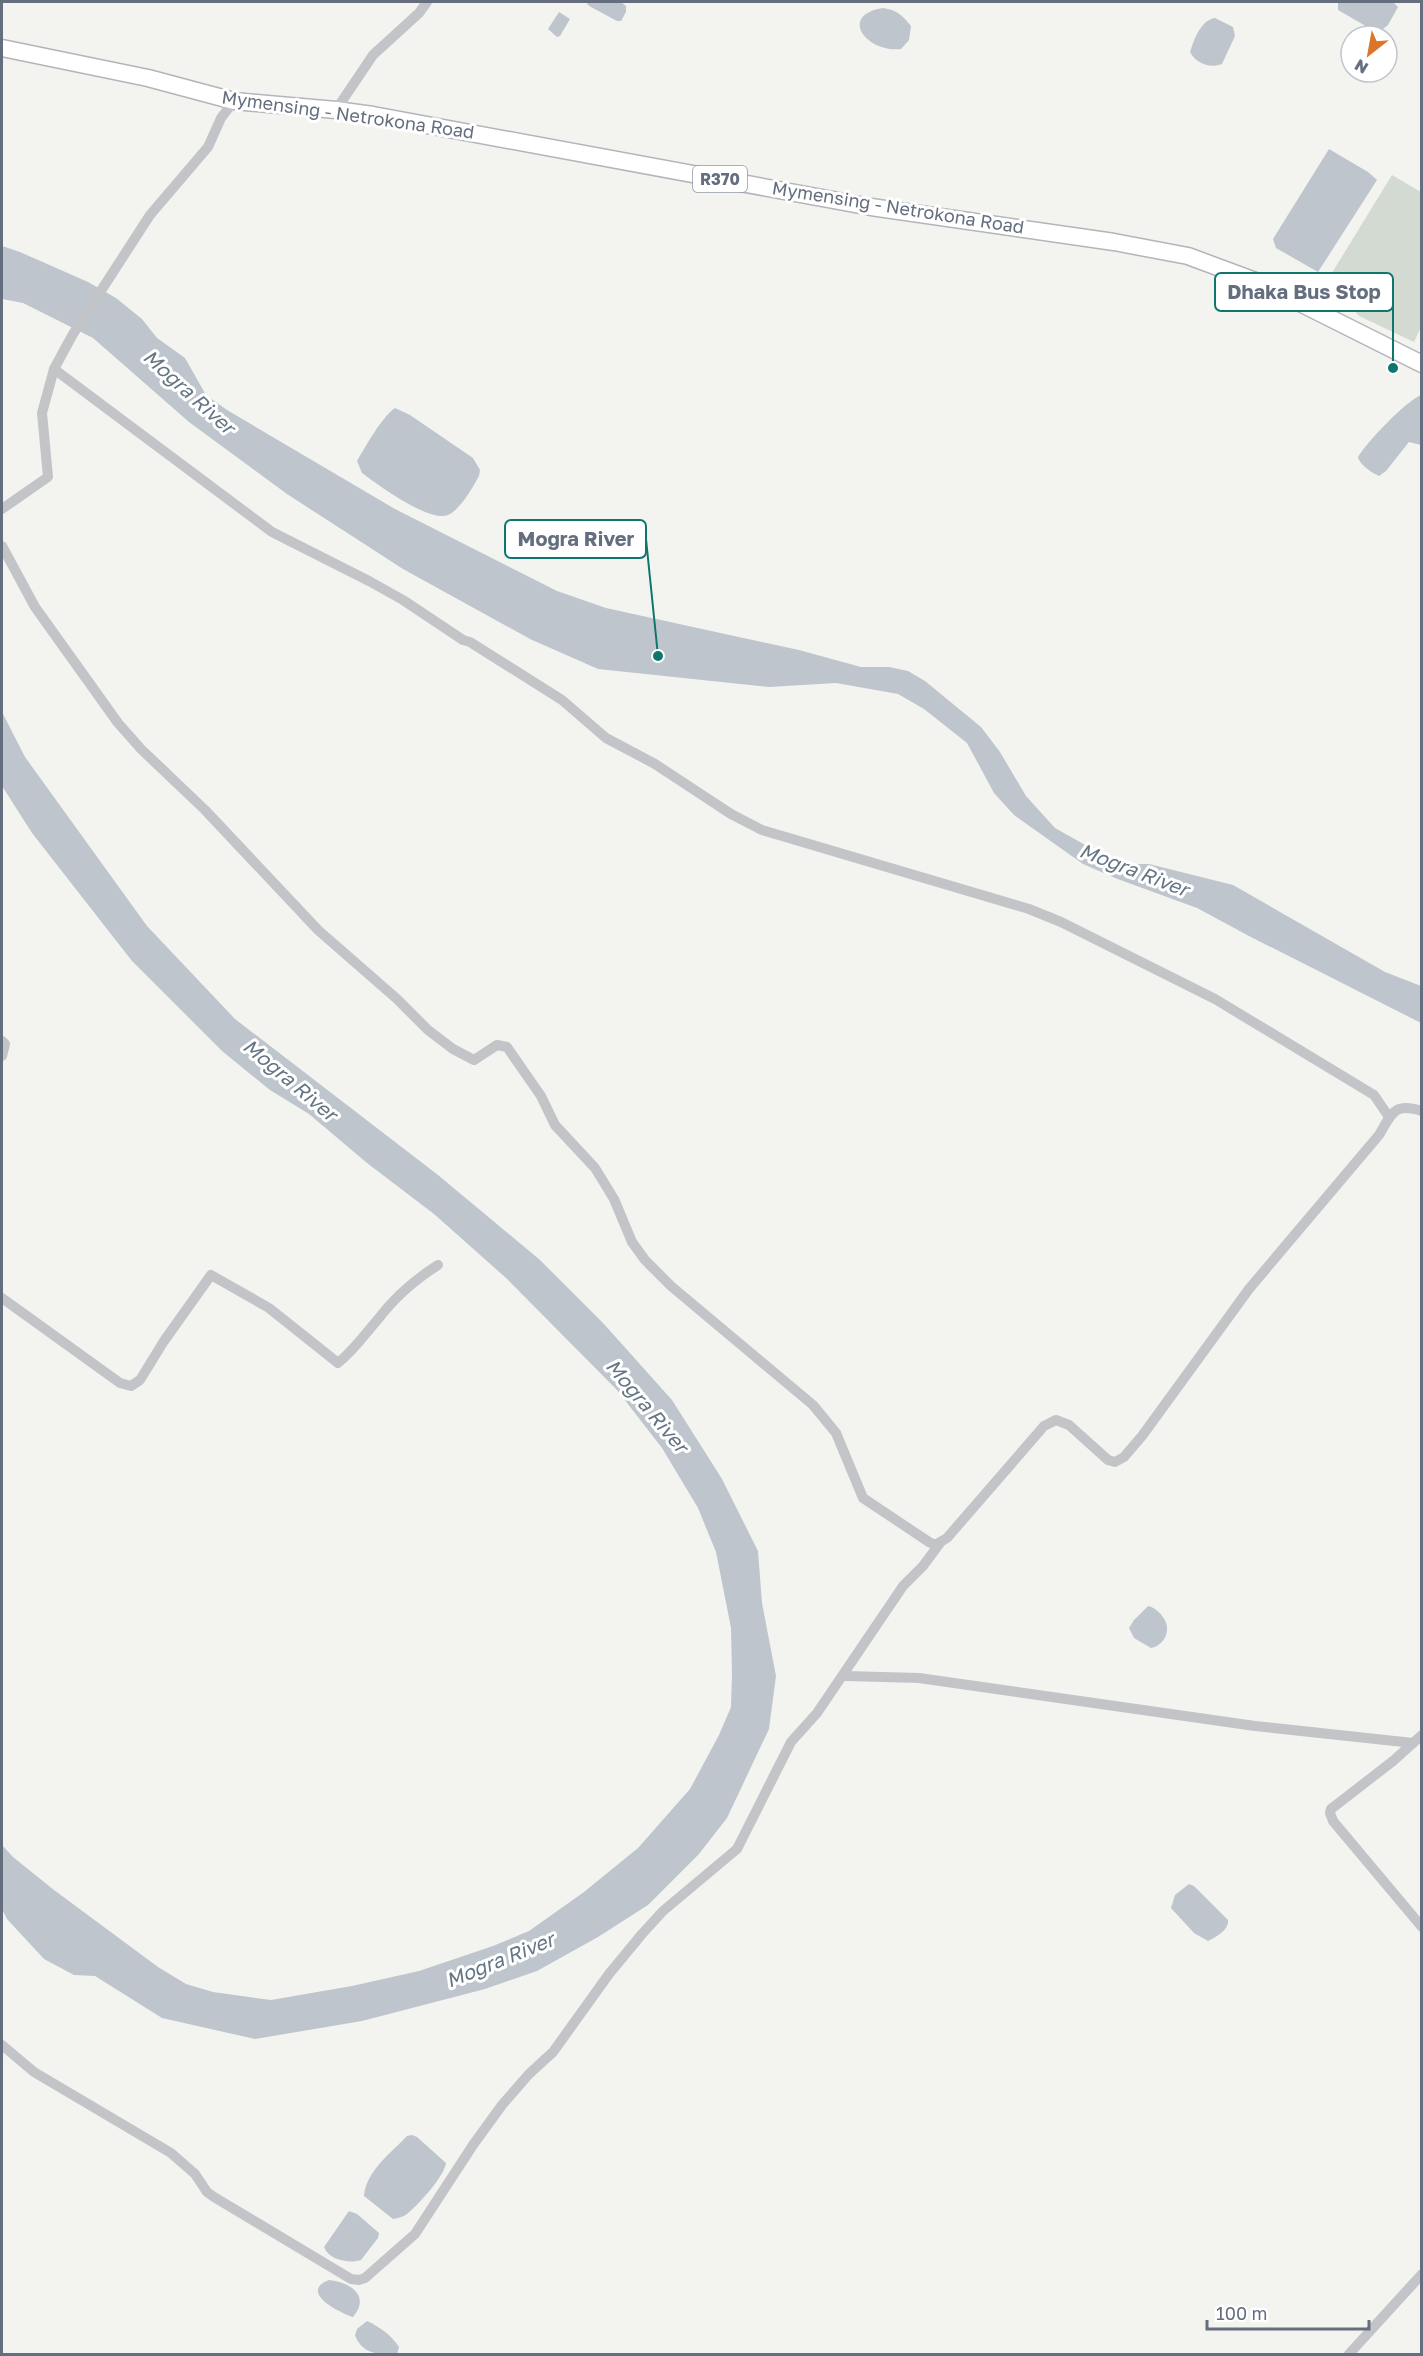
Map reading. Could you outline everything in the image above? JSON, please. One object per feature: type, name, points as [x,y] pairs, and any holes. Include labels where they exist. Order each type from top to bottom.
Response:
[{"type":"main road","name":"Mymensing - Netrokona Road","points":[[2,48],[148,78],[234,101],[336,110],[871,207],[1102,240],[1188,256],[1258,282],[1422,364]]},
{"type":"street","points":[[336,110],[373,55],[419,13],[427,2]]},
{"type":"street","points":[[2,509],[48,477],[42,412],[54,369],[73,334],[150,215],[208,147],[221,118],[234,101]]},
{"type":"street","points":[[54,369],[272,532],[403,600],[463,640],[470,642],[562,700],[606,738],[655,764],[731,814],[762,830],[794,841],[1029,909],[1061,922],[1215,999],[1374,1095],[1389,1117]]},
{"type":"street","points":[[2,546],[35,607],[118,723],[141,749],[205,810],[318,930],[397,999],[428,1030],[453,1049],[474,1060],[497,1045],[507,1047],[541,1096],[555,1125],[595,1168],[614,1199],[632,1242],[645,1260],[671,1286],[813,1405],[836,1433],[863,1498],[929,1542],[935,1545],[940,1543]]},
{"type":"street","points":[[2,1041],[5,1044],[2,1056]]},
{"type":"street","points":[[2,2044],[34,2072],[171,2153],[195,2174],[207,2192],[214,2197],[351,2279],[365,2278],[415,2234],[472,2145],[502,2105],[529,2074],[554,2052],[609,1974],[642,1934],[663,1911],[737,1849],[791,1742],[818,1713],[845,1676],[903,1586],[1044,1426],[1056,1420],[1070,1425],[1108,1460],[1115,1462],[1124,1457],[1142,1436],[1249,1289],[1366,1151],[1389,1117],[1399,1107],[1410,1107],[1422,1111]]},
{"type":"street","points":[[2,1298],[120,1383],[131,1386],[140,1380],[164,1341],[211,1275],[269,1308],[338,1362],[355,1348],[403,1292],[422,1275],[438,1265]]},
{"type":"street","points":[[845,1676],[919,1678],[1255,1726],[1417,1739]]},
{"type":"street","points":[[1417,1739],[1331,1809],[1330,1813],[1333,1821],[1422,1926]]},
{"type":"street","points":[[1349,2355],[1418,2286],[1422,2274]]},
{"type":"shaded area","points":[[1392,175],[1421,192],[1421,327],[1414,342],[1359,316],[1330,283],[1330,276]]},
{"type":"water","points":[[588,2],[621,2],[626,6],[626,12],[621,21],[617,21],[591,7],[587,4]]},
{"type":"water","points":[[1338,2],[1393,2],[1398,7],[1389,24],[1362,24],[1338,10]]},
{"type":"water","points":[[883,8],[899,14],[911,26],[909,40],[901,49],[888,49],[877,45],[862,33],[860,25],[862,18],[869,12]]},
{"type":"water","points":[[559,12],[570,19],[560,36],[557,37],[548,29]]},
{"type":"water","points":[[1215,18],[1233,27],[1235,36],[1222,64],[1212,66],[1199,62],[1190,52],[1202,26]]},
{"type":"water","points":[[1329,149],[1368,172],[1377,180],[1318,272],[1276,248],[1273,239]]},
{"type":"water","points":[[2,246],[88,282],[116,298],[142,319],[157,338],[185,358],[206,395],[227,410],[395,509],[557,591],[606,608],[799,650],[861,667],[889,667],[908,671],[925,681],[981,727],[1000,752],[1026,796],[1055,828],[1110,859],[1128,864],[1149,864],[1233,885],[1385,972],[1421,986],[1421,1023],[1197,908],[1083,864],[1014,815],[994,793],[967,743],[924,709],[898,694],[836,683],[769,687],[598,669],[530,639],[403,569],[287,494],[189,422],[93,338],[23,303],[2,299]]},
{"type":"water","points":[[1421,395],[1421,445],[1409,442],[1386,471],[1379,476],[1373,473],[1363,465],[1358,457],[1387,423],[1406,405]]},
{"type":"water","points":[[395,408],[410,415],[473,458],[480,470],[466,498],[448,515],[429,514],[391,494],[362,473],[357,461],[379,425]]},
{"type":"water","points":[[2,712],[25,757],[147,926],[235,1019],[438,1175],[540,1260],[603,1323],[672,1400],[722,1479],[758,1551],[762,1603],[776,1676],[769,1729],[727,1818],[699,1854],[648,1905],[598,1937],[537,1971],[485,1989],[362,2021],[255,2039],[162,2018],[95,1976],[74,1975],[44,1959],[7,1919],[2,1909],[2,1845],[13,1857],[54,1890],[158,1967],[186,1984],[213,1992],[271,2000],[352,1986],[419,1971],[529,1931],[584,1892],[638,1848],[690,1789],[731,1707],[732,1675],[731,1628],[716,1552],[698,1508],[662,1448],[617,1390],[506,1278],[434,1214],[367,1163],[309,1114],[270,1090],[222,1051],[132,961],[32,833],[2,786]]},
{"type":"water","points":[[1148,1606],[1160,1614],[1167,1627],[1163,1640],[1151,1648],[1134,1638],[1129,1628]]},
{"type":"water","points":[[1189,1884],[1194,1886],[1228,1920],[1224,1930],[1208,1941],[1194,1933],[1171,1908],[1175,1895]]},
{"type":"water","points":[[412,2135],[446,2163],[436,2183],[417,2204],[405,2215],[393,2219],[364,2196],[366,2187],[369,2178],[380,2163],[407,2136]]},
{"type":"water","points":[[349,2211],[357,2214],[379,2233],[378,2238],[361,2260],[356,2261],[335,2258],[324,2247]]},
{"type":"water","points":[[329,2280],[337,2281],[356,2291],[360,2303],[353,2317],[324,2302],[320,2296],[318,2290]]},
{"type":"water","points":[[367,2321],[392,2339],[399,2347],[397,2354],[379,2354],[362,2347],[355,2335],[357,2329]]},
{"type":"place","name":"Dhaka Bus Stop","points":[[1393,368]]},
{"type":"place","name":"Mogra River","points":[[658,656]]}]
